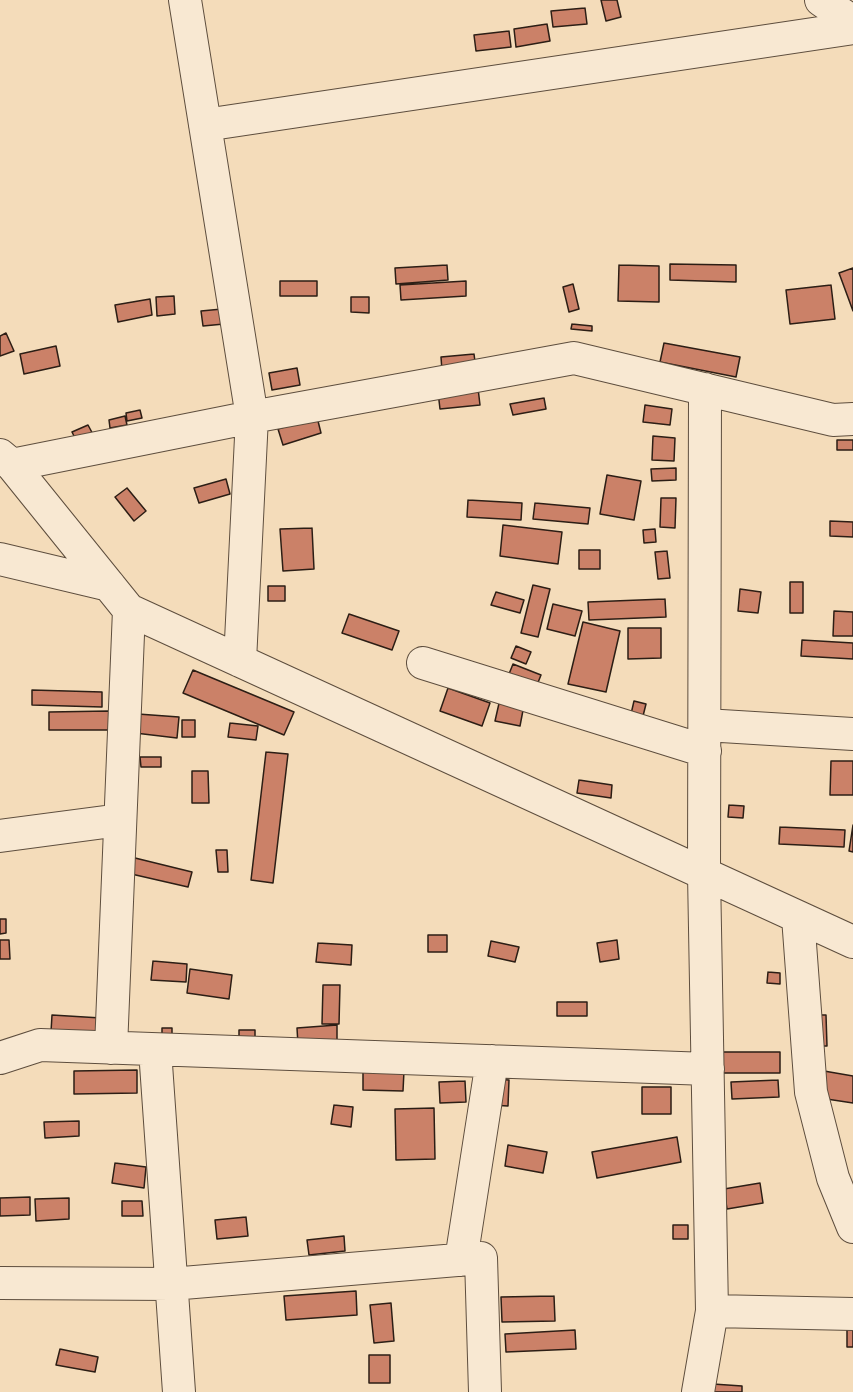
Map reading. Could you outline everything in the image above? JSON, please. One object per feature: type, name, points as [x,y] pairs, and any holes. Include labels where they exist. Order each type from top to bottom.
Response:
[{"type":"street","points":[[185,0],[252,417],[240,661]]},
{"type":"street","points":[[821,0],[853,22]]},
{"type":"street","points":[[205,125],[853,28]]},
{"type":"street","points":[[853,419],[833,420],[574,358],[6,460],[129,610],[853,942]]},
{"type":"street","points":[[698,1392],[712,1311],[704,874],[705,389]]},
{"type":"street","points":[[0,559],[108,585]]},
{"type":"street","points":[[111,1048],[129,610]]},
{"type":"street","points":[[423,663],[705,738],[853,734]]},
{"type":"street","points":[[0,836],[120,820]]},
{"type":"street","points":[[798,917],[811,1092],[833,1178],[853,1227]]},
{"type":"street","points":[[0,1058],[40,1046],[708,1069]]},
{"type":"street","points":[[155,1050],[179,1392]]},
{"type":"street","points":[[461,1260],[492,1061]]},
{"type":"street","points":[[0,1282],[171,1284],[481,1258],[485,1392]]},
{"type":"street","points":[[712,1311],[853,1314]]},
{"type":"building","points":[[601,0],[617,0],[621,17],[606,21]]},
{"type":"building","points":[[585,8],[587,24],[553,27],[551,11]]},
{"type":"building","points":[[547,24],[550,41],[516,47],[514,29]]},
{"type":"building","points":[[509,31],[511,47],[476,51],[474,35]]},
{"type":"building","points":[[670,264],[736,265],[736,282],[670,280]]},
{"type":"building","points":[[447,265],[448,280],[396,284],[395,268]]},
{"type":"building","points":[[619,265],[659,266],[659,302],[618,301]]},
{"type":"building","points":[[853,268],[853,311],[839,273]]},
{"type":"building","points":[[280,281],[317,281],[317,296],[280,296]]},
{"type":"building","points":[[466,281],[466,296],[401,300],[400,285]]},
{"type":"building","points":[[573,284],[579,309],[569,312],[563,287]]},
{"type":"building","points":[[831,285],[835,319],[790,324],[786,290]]},
{"type":"building","points":[[174,296],[175,314],[157,316],[156,297]]},
{"type":"building","points":[[351,297],[369,297],[369,313],[351,312]]},
{"type":"building","points":[[150,299],[152,315],[118,322],[115,305]]},
{"type":"building","points":[[222,309],[224,324],[203,326],[201,311]]},
{"type":"building","points":[[572,324],[592,326],[592,331],[571,329]]},
{"type":"building","points":[[6,333],[14,351],[0,356],[0,336]]},
{"type":"building","points":[[664,343],[740,357],[736,377],[660,362]]},
{"type":"building","points":[[56,346],[60,366],[24,374],[20,354]]},
{"type":"building","points":[[474,354],[476,369],[442,371],[441,357]]},
{"type":"building","points":[[297,368],[300,385],[272,390],[269,373]]},
{"type":"building","points":[[478,388],[480,405],[440,409],[438,392]]},
{"type":"building","points":[[544,398],[546,409],[513,415],[510,404]]},
{"type":"building","points":[[645,405],[672,409],[670,425],[643,422]]},
{"type":"building","points":[[140,410],[142,418],[127,421],[126,413]]},
{"type":"building","points":[[125,416],[127,425],[110,428],[109,420]]},
{"type":"building","points":[[317,417],[321,433],[283,445],[278,429]]},
{"type":"building","points":[[88,425],[95,438],[79,446],[72,432]]},
{"type":"building","points":[[653,436],[675,438],[674,461],[652,460]]},
{"type":"building","points":[[837,440],[853,440],[853,450],[837,450]]},
{"type":"building","points":[[676,468],[676,480],[652,481],[651,469]]},
{"type":"building","points":[[607,475],[641,481],[634,520],[600,514]]},
{"type":"building","points":[[226,479],[230,494],[199,503],[194,488]]},
{"type":"building","points":[[127,488],[146,511],[134,521],[115,497]]},
{"type":"building","points":[[661,498],[676,498],[675,528],[660,527]]},
{"type":"building","points":[[468,500],[522,503],[521,520],[467,517]]},
{"type":"building","points":[[535,503],[590,508],[588,524],[533,519]]},
{"type":"building","points":[[830,521],[853,522],[853,537],[830,536]]},
{"type":"building","points":[[503,525],[562,532],[558,564],[500,556]]},
{"type":"building","points":[[312,528],[314,569],[283,571],[280,529]]},
{"type":"building","points":[[655,529],[656,542],[644,543],[643,530]]},
{"type":"building","points":[[579,550],[600,550],[600,569],[579,569]]},
{"type":"building","points":[[667,551],[670,578],[658,579],[655,552]]},
{"type":"building","points":[[790,582],[803,582],[803,613],[790,613]]},
{"type":"building","points":[[533,585],[550,589],[538,637],[521,633]]},
{"type":"building","points":[[268,586],[285,586],[285,601],[268,601]]},
{"type":"building","points":[[740,589],[761,592],[758,613],[738,611]]},
{"type":"building","points":[[496,592],[524,600],[520,613],[491,605]]},
{"type":"building","points":[[665,599],[666,617],[589,620],[588,602]]},
{"type":"building","points":[[553,604],[582,611],[575,636],[547,629]]},
{"type":"building","points":[[834,611],[853,612],[853,636],[833,636]]},
{"type":"building","points":[[349,614],[399,631],[392,650],[342,633]]},
{"type":"building","points":[[583,622],[620,631],[606,692],[568,684]]},
{"type":"building","points":[[628,628],[661,628],[661,658],[628,659]]},
{"type":"building","points":[[802,640],[853,643],[853,659],[801,656]]},
{"type":"building","points":[[516,646],[531,652],[526,664],[511,658]]},
{"type":"building","points":[[513,664],[541,675],[535,690],[507,679]]},
{"type":"building","points":[[193,670],[294,712],[284,735],[183,693]]},
{"type":"building","points":[[448,688],[490,703],[482,726],[440,711]]},
{"type":"building","points":[[32,690],[102,692],[102,707],[32,705]]},
{"type":"building","points":[[500,699],[524,705],[520,726],[495,721]]},
{"type":"building","points":[[634,701],[646,704],[643,716],[631,714]]},
{"type":"building","points":[[109,711],[109,730],[49,730],[49,712]]},
{"type":"building","points":[[138,714],[179,717],[177,738],[135,733]]},
{"type":"building","points":[[182,720],[195,720],[195,737],[182,737]]},
{"type":"building","points":[[230,723],[258,726],[256,740],[228,737]]},
{"type":"building","points":[[266,752],[288,754],[273,883],[251,880]]},
{"type":"building","points":[[140,757],[161,757],[161,767],[141,767]]},
{"type":"building","points":[[831,761],[853,761],[853,795],[830,795]]},
{"type":"building","points":[[192,771],[208,771],[209,803],[192,803]]},
{"type":"building","points":[[579,780],[612,785],[611,798],[577,793]]},
{"type":"building","points":[[729,805],[744,806],[743,818],[728,817]]},
{"type":"building","points":[[853,825],[853,852],[849,851]]},
{"type":"building","points":[[780,827],[845,830],[844,847],[779,844]]},
{"type":"building","points":[[216,850],[227,850],[228,872],[218,872]]},
{"type":"building","points":[[131,857],[192,872],[188,887],[127,873]]},
{"type":"building","points":[[0,919],[6,919],[6,933],[0,934]]},
{"type":"building","points":[[428,935],[447,935],[447,952],[428,952]]},
{"type":"building","points":[[0,940],[9,940],[10,959],[0,959]]},
{"type":"building","points":[[617,940],[619,959],[600,962],[597,943]]},
{"type":"building","points":[[491,941],[519,947],[515,962],[488,956]]},
{"type":"building","points":[[318,943],[352,945],[351,965],[316,962]]},
{"type":"building","points":[[153,961],[187,964],[186,982],[151,980]]},
{"type":"building","points":[[190,969],[232,975],[229,999],[187,993]]},
{"type":"building","points":[[768,972],[780,973],[780,984],[767,983]]},
{"type":"building","points":[[323,985],[340,985],[339,1024],[322,1024]]},
{"type":"building","points":[[557,1002],[587,1002],[587,1016],[557,1016]]},
{"type":"building","points":[[52,1015],[101,1018],[100,1035],[51,1032]]},
{"type":"building","points":[[813,1015],[826,1015],[827,1046],[814,1046]]},
{"type":"building","points":[[337,1025],[337,1042],[298,1045],[297,1028]]},
{"type":"building","points":[[162,1028],[172,1028],[172,1035],[162,1035]]},
{"type":"building","points":[[239,1030],[255,1030],[255,1043],[239,1043]]},
{"type":"building","points":[[717,1052],[780,1052],[780,1073],[717,1073]]},
{"type":"building","points":[[363,1069],[404,1071],[403,1091],[363,1090]]},
{"type":"building","points":[[137,1070],[137,1093],[74,1094],[74,1071]]},
{"type":"building","points":[[824,1071],[853,1076],[853,1103],[820,1098]]},
{"type":"building","points":[[492,1079],[509,1080],[508,1106],[491,1105]]},
{"type":"building","points":[[778,1080],[779,1097],[732,1099],[731,1082]]},
{"type":"building","points":[[465,1081],[466,1102],[440,1103],[439,1082]]},
{"type":"building","points":[[642,1087],[671,1087],[671,1114],[642,1114]]},
{"type":"building","points":[[334,1105],[353,1107],[351,1127],[331,1124]]},
{"type":"building","points":[[434,1108],[435,1159],[396,1160],[395,1109]]},
{"type":"building","points":[[79,1121],[79,1136],[45,1138],[44,1122]]},
{"type":"building","points":[[677,1137],[681,1162],[597,1178],[592,1152]]},
{"type":"building","points":[[508,1145],[547,1152],[543,1173],[505,1166]]},
{"type":"building","points":[[115,1163],[146,1167],[144,1188],[112,1183]]},
{"type":"building","points":[[760,1183],[763,1203],[727,1209],[724,1189]]},
{"type":"building","points":[[30,1197],[30,1215],[0,1216],[0,1198]]},
{"type":"building","points":[[69,1198],[69,1219],[36,1221],[35,1199]]},
{"type":"building","points":[[122,1201],[142,1201],[143,1216],[122,1216]]},
{"type":"building","points":[[246,1217],[248,1236],[217,1239],[215,1220]]},
{"type":"building","points":[[673,1225],[688,1225],[688,1239],[673,1239]]},
{"type":"building","points":[[344,1236],[345,1251],[309,1255],[307,1240]]},
{"type":"building","points":[[356,1291],[357,1315],[286,1320],[284,1296]]},
{"type":"building","points":[[554,1296],[555,1321],[502,1322],[501,1297]]},
{"type":"building","points":[[391,1303],[394,1341],[374,1343],[370,1305]]},
{"type":"building","points":[[847,1327],[853,1328],[853,1347],[847,1347]]},
{"type":"building","points":[[575,1330],[576,1349],[506,1352],[505,1334]]},
{"type":"building","points":[[60,1349],[98,1357],[95,1372],[56,1365]]},
{"type":"building","points":[[369,1355],[390,1355],[390,1383],[369,1383]]},
{"type":"building","points":[[713,1384],[742,1386],[742,1392],[713,1392]]}]
